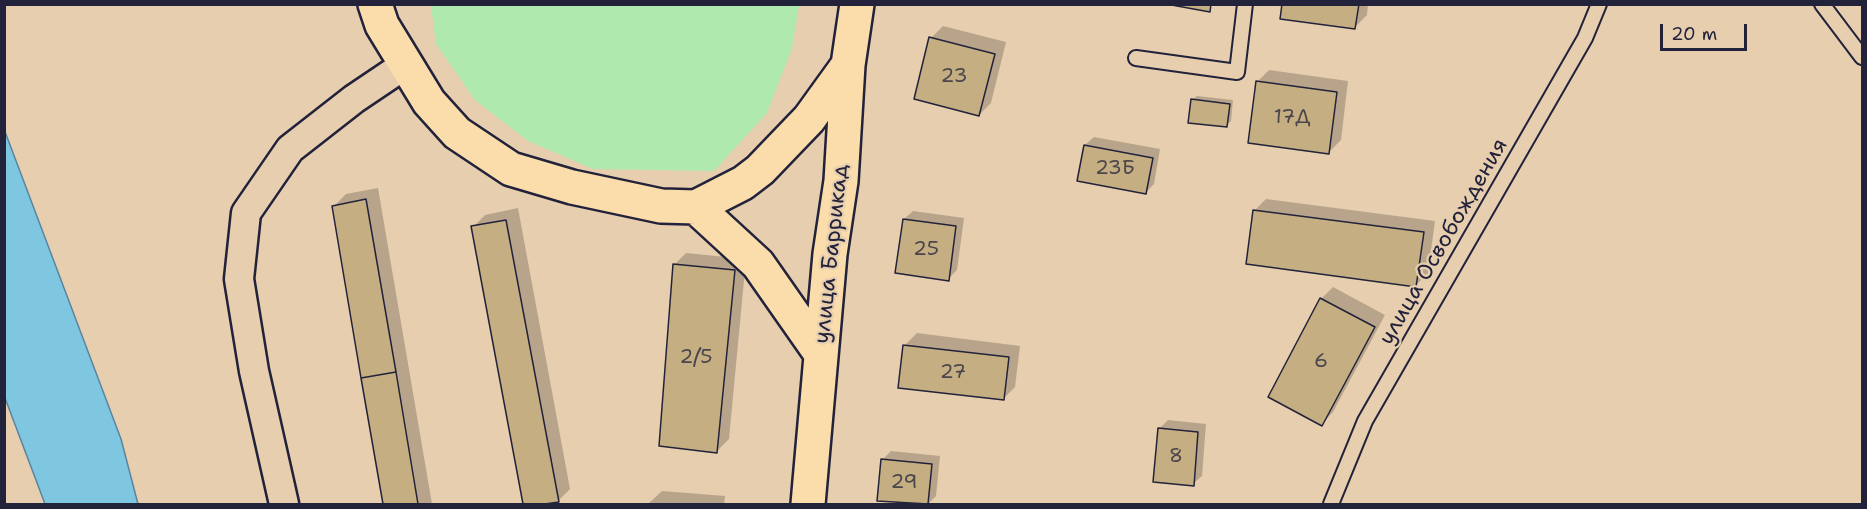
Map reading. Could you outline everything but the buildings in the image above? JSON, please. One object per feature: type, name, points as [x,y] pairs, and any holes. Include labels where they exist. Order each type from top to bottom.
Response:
[{"type":"main road","points":[[375,4],[382,26],[429,102],[457,133],[511,169],[572,187],[661,206],[696,207],[728,192],[760,170],[809,119],[848,65]]},
{"type":"main road","name":"улица Баррикад","points":[[807,504],[841,181],[848,65],[857,4]]},
{"type":"main road","points":[[696,207],[758,264],[821,354]]},
{"type":"street","points":[[284,504],[254,371],[238,279],[246,213],[290,149],[354,99],[406,64]]},
{"type":"lane","points":[[1136,58],[1237,72],[1245,4]]},
{"type":"lane","name":"улица Освобождения","points":[[1331,504],[1365,421],[1585,38],[1599,4]]},
{"type":"lane","points":[[1822,4],[1863,57]]},
{"type":"green space","points":[[431,4],[799,5],[792,48],[767,113],[714,171],[593,169],[528,141],[475,100],[436,44]]},
{"type":"water","points":[[4,129],[121,439],[138,504],[45,504],[5,398]]}]
